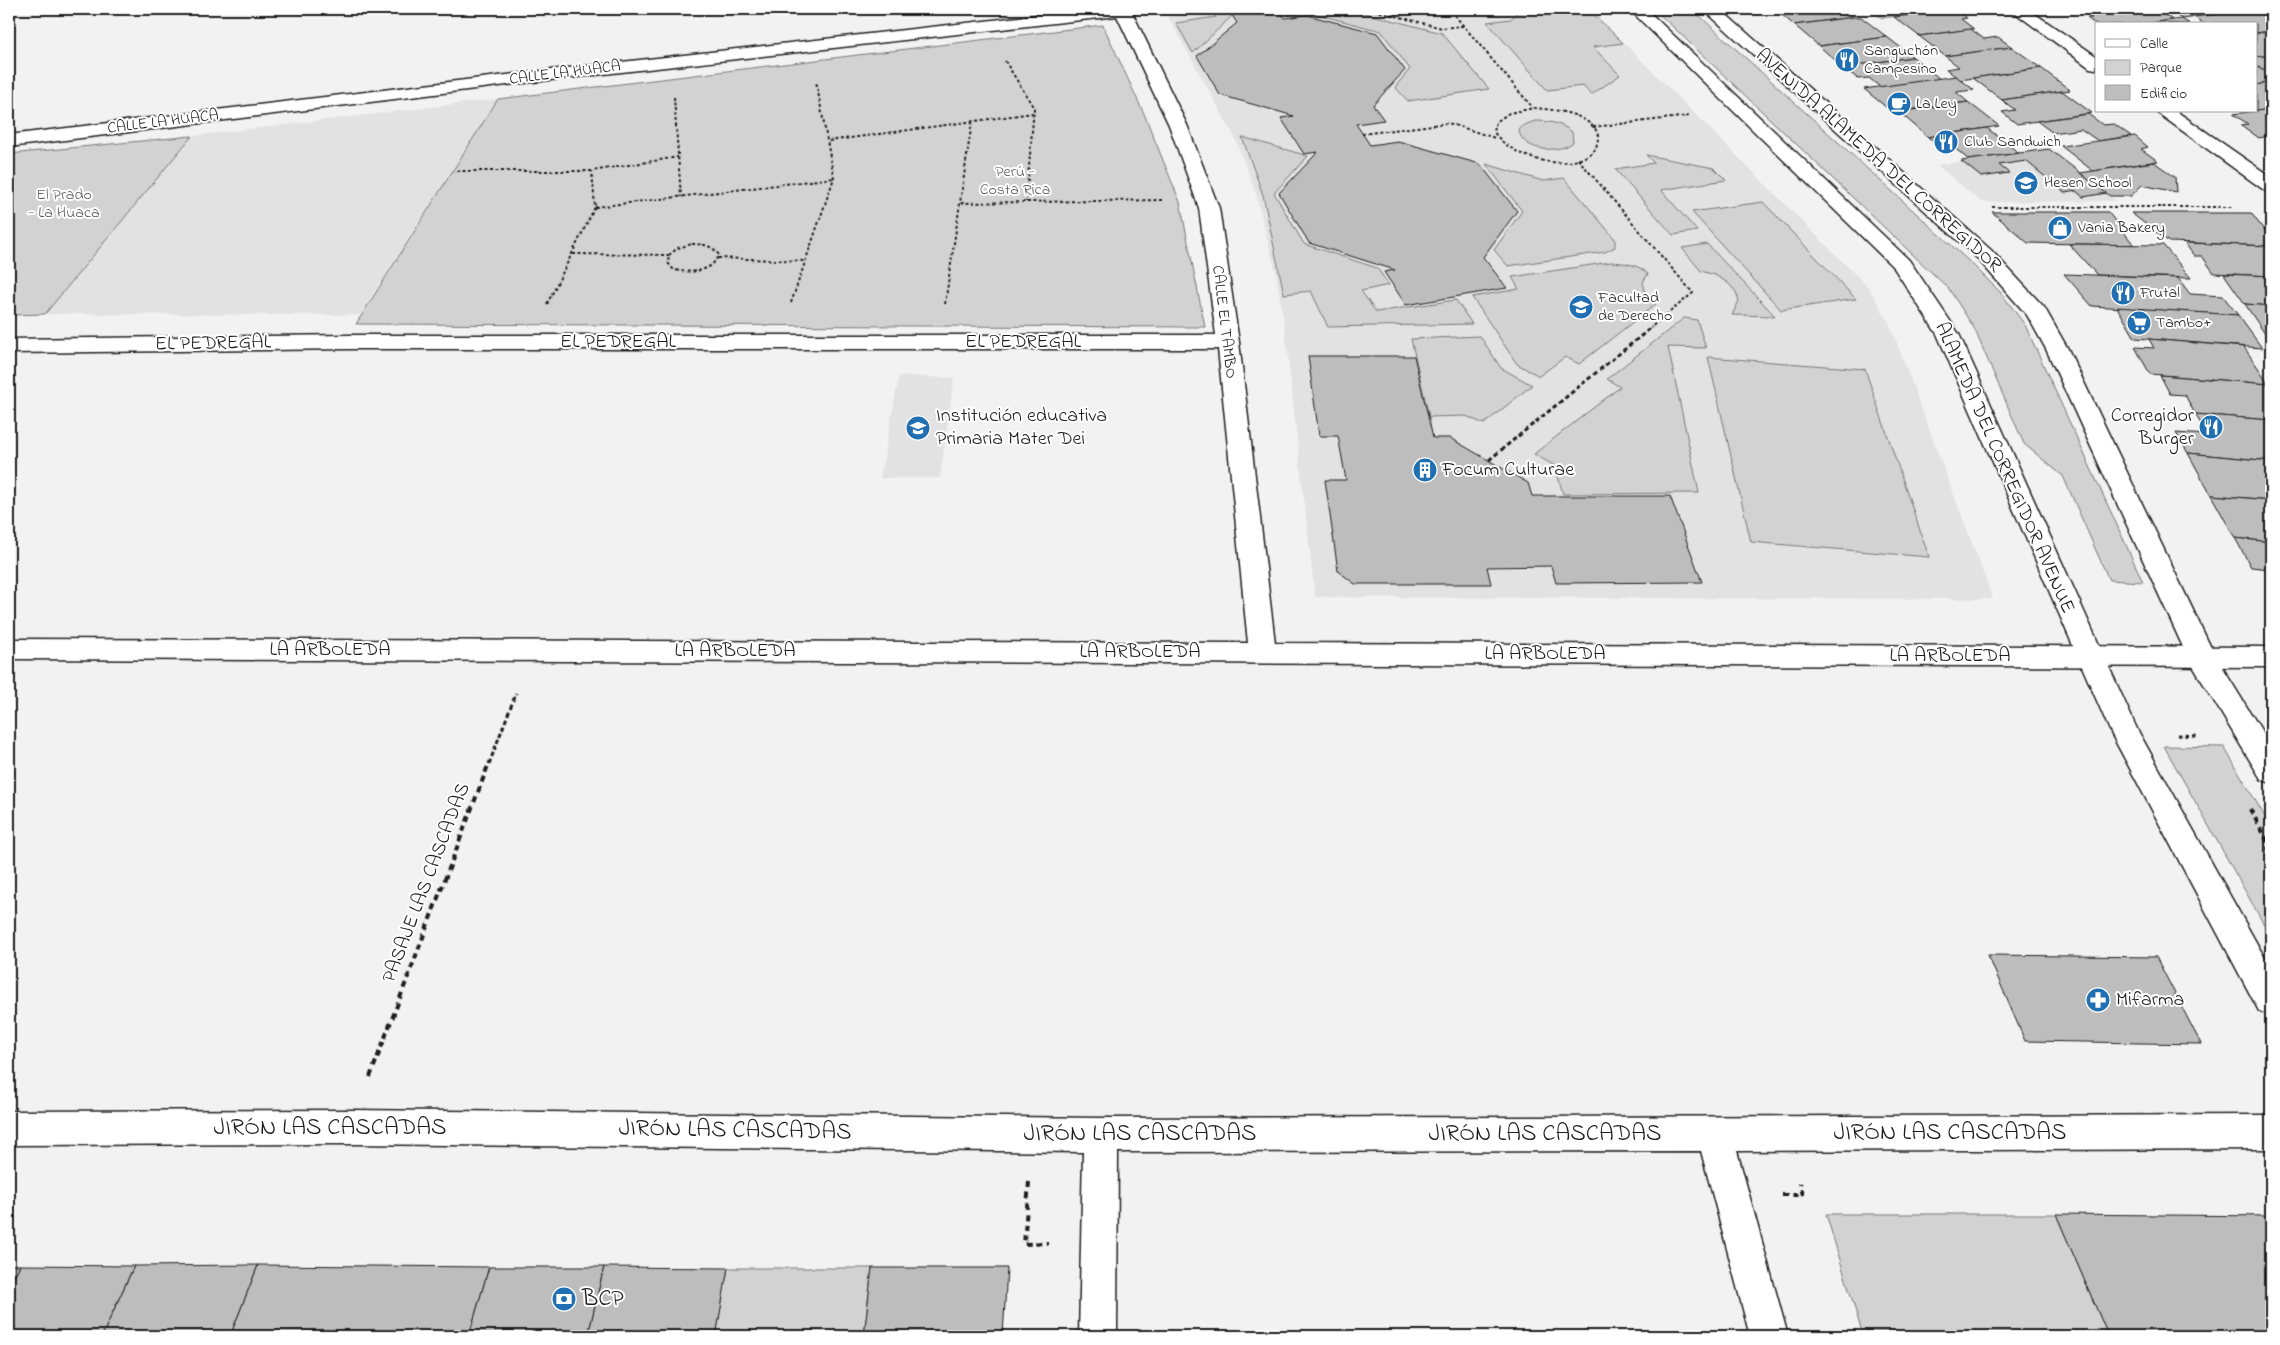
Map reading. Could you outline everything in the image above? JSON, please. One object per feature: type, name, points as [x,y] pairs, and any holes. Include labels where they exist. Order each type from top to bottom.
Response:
[{"type":"street","name":"CALLE LA HUACA","points":[[9,141],[506,80],[1123,9]]},
{"type":"street","name":"CALLE EL TAMBO","points":[[1123,9],[1178,125],[1209,208],[1228,342],[1262,652]]},
{"type":"street","name":"ALAMEDA DEL CORREGIDOR AVENUE","points":[[1637,9],[1902,264],[1948,334],[2125,733],[2271,1000]]},
{"type":"street","name":"AVENIDA ALAMEDA DEL CORREGIDOR","points":[[1711,9],[1984,254],[2036,312],[2057,348],[2202,658],[2271,771]]},
{"type":"street","points":[[2018,9],[2095,63]]},
{"type":"street","points":[[2165,112],[2271,186]]},
{"type":"street","name":"EL PEDREGAL","points":[[9,346],[350,342],[1228,342]]},
{"type":"street","name":"LA ARBOLEDA","points":[[9,649],[2271,657]]},
{"type":"street","name":"JIRÓN LAS CASCADAS","points":[[9,1128],[352,1127],[1102,1135],[2271,1132]]},
{"type":"street","points":[[1714,1134],[1769,1336]]},
{"type":"street","points":[[1098,1336],[1102,1135]]},
{"type":"path","points":[[1369,9],[1442,28],[1464,26]]},
{"type":"path","points":[[1451,11],[1534,108]]},
{"type":"path","points":[[1003,58],[1034,108],[1026,202]]},
{"type":"path","points":[[790,305],[834,178],[829,141],[816,80]]},
{"type":"path","points":[[674,89],[681,197]]},
{"type":"path","points":[[1362,134],[1448,123],[1496,138],[1504,146],[1532,159],[1549,162],[1578,160],[1593,152],[1598,145],[1599,136],[1593,127],[1582,119],[1567,113],[1534,108],[1505,114],[1497,121],[1494,129],[1496,138]]},
{"type":"path","points":[[829,141],[1033,113]]},
{"type":"path","points":[[1593,127],[1690,116]]},
{"type":"path","points":[[945,304],[972,122]]},
{"type":"path","points":[[457,171],[592,171],[678,157]]},
{"type":"path","points":[[1489,460],[1693,293],[1578,160]]},
{"type":"path","points":[[547,304],[594,207],[592,171]]},
{"type":"path","points":[[594,207],[834,178]]},
{"type":"path","points":[[961,203],[1167,200]]},
{"type":"path","points":[[1931,207],[2238,207]]},
{"type":"path","points":[[572,254],[669,255],[678,248],[692,244],[705,244],[715,248],[719,255],[718,258]]},
{"type":"path","points":[[669,255],[668,263],[674,270],[686,272],[708,268],[718,258],[806,261]]},
{"type":"path","name":"PASAJE LAS CASCADAS","points":[[352,1127],[533,651]]},
{"type":"path","points":[[2173,735],[2208,736]]},
{"type":"path","points":[[1032,1134],[1024,1244],[1099,1242]]},
{"type":"shaded area","points":[[386,9],[427,9],[426,13],[384,17]]},
{"type":"shaded area","name":"Facultad de Derecho","points":[[1164,9],[1590,9],[1870,289],[1890,325],[1993,599],[1315,597],[1285,330],[1276,273],[1255,191],[1234,136]]},
{"type":"shaded area","points":[[498,99],[360,315],[45,314],[192,136]]},
{"type":"shaded area","name":"Hesen School","points":[[2049,149],[2116,201],[1981,202],[1937,165]]},
{"type":"shaded area","name":"Institución educativa Primaria Mater Dei","points":[[899,376],[954,378],[940,478],[880,478]]},
{"type":"green space","points":[[1211,9],[1229,9],[1233,15],[1193,53],[1176,23],[1216,17]]},
{"type":"green space","points":[[1284,9],[1348,9],[1442,33],[1489,89],[1408,101],[1395,87],[1410,69],[1381,31],[1308,12],[1288,15]]},
{"type":"green space","points":[[1520,9],[1588,9],[1623,43],[1593,47],[1620,75],[1591,95],[1583,86],[1547,90],[1487,22],[1511,19]]},
{"type":"green space","points":[[1654,9],[1692,9],[1973,265],[2001,293],[2025,325],[2143,582],[2109,580],[2063,476],[2024,444],[1974,328],[1949,289]]},
{"type":"green space","points":[[1869,9],[1956,9],[1882,18]]},
{"type":"green space","name":"Perú - Costa Rica","points":[[1103,25],[1145,116],[1180,202],[1205,327],[356,324],[498,99]]},
{"type":"green space","points":[[1535,121],[1550,122],[1564,126],[1572,132],[1573,142],[1560,148],[1542,149],[1534,147],[1521,137],[1519,130],[1522,126]]},
{"type":"green space","name":"El Prado - La Huaca","points":[[192,136],[45,314],[9,315],[9,154]]},
{"type":"green space","points":[[1242,137],[1308,156],[1274,193],[1304,244],[1377,268],[1389,285],[1361,291],[1376,312],[1456,300],[1472,324],[1328,327],[1311,291],[1284,294],[1263,195]]},
{"type":"green space","points":[[1646,155],[1714,168],[1726,180],[1661,190],[1697,231],[1673,235],[1615,169],[1654,163]]},
{"type":"green space","points":[[1486,164],[1543,181],[1564,178],[1615,239],[1615,247],[1605,252],[1508,266],[1494,250],[1522,211]]},
{"type":"green space","points":[[1763,202],[1856,299],[1781,310],[1692,212]]},
{"type":"green space","points":[[1707,244],[1775,316],[1732,315],[1739,301],[1736,292],[1728,283],[1715,275],[1701,271],[1682,248]]},
{"type":"green space","points":[[1611,262],[1636,266],[1648,274],[1643,282],[1646,295],[1656,304],[1579,364],[1565,357],[1539,376],[1517,364],[1472,297],[1519,289],[1512,277]]},
{"type":"green space","points":[[1684,318],[1697,320],[1706,348],[1668,347],[1699,493],[1563,494],[1555,466],[1534,454],[1620,387],[1607,379]]},
{"type":"green space","points":[[1480,336],[1501,368],[1532,385],[1484,424],[1466,416],[1429,417],[1411,339]]},
{"type":"green space","points":[[1708,357],[1865,369],[1929,557],[1751,542]]},
{"type":"green space","points":[[2164,746],[2224,747],[2271,827],[2271,937]]},
{"type":"green space","points":[[1826,1214],[2056,1214],[2107,1333],[1862,1332]]},
{"type":"green space","points":[[728,1268],[872,1268],[864,1336],[716,1336]]},
{"type":"building","points":[[1228,9],[1278,9],[1285,18],[1307,15],[1377,33],[1405,70],[1373,105],[1384,120],[1356,124],[1370,145],[1398,141],[1480,164],[1517,211],[1483,257],[1507,288],[1406,305],[1384,272],[1395,270],[1309,243],[1279,193],[1318,152],[1304,154],[1281,118],[1294,116],[1220,95],[1197,56],[1237,23]]},
{"type":"building","points":[[1775,9],[1842,9],[1853,17],[1794,25]]},
{"type":"building","points":[[1955,9],[1967,18],[1961,19],[1974,29],[1919,36],[1894,17]]},
{"type":"building","points":[[2078,9],[2155,9],[2173,20],[2158,22],[2095,22],[2095,24],[2087,18],[2092,18]]},
{"type":"building","points":[[2166,9],[2258,9],[2182,19]]},
{"type":"building","points":[[2254,9],[2271,20],[2271,31],[2258,33],[2258,22],[2201,22],[2194,17]]},
{"type":"building","points":[[1861,17],[1887,37],[1819,46],[1794,25]]},
{"type":"building","points":[[2182,19],[2187,22],[2158,22]]},
{"type":"building","points":[[1971,29],[1984,39],[1998,37],[2012,47],[1945,56],[1919,36]]},
{"type":"building","points":[[2271,31],[2271,55],[2258,57],[2258,33]]},
{"type":"building","points":[[1887,37],[1913,57],[1843,67],[1819,46]]},
{"type":"building","points":[[2012,47],[2041,68],[1960,80],[1946,69],[1959,67],[1945,56]]},
{"type":"building","points":[[2271,55],[2271,68],[2262,69],[2258,67],[2258,57]]},
{"type":"building","points":[[1913,57],[1940,79],[1880,87],[1869,78],[1858,79],[1843,67]]},
{"type":"building","points":[[2258,67],[2271,76],[2271,82],[2258,85]]},
{"type":"building","points":[[2041,68],[2070,90],[2002,100],[1973,78]]},
{"type":"building","points":[[1956,76],[1974,90],[1956,92],[1968,102],[1892,112],[1864,89]]},
{"type":"building","points":[[2271,82],[2271,109],[2258,111],[2258,85]]},
{"type":"building","points":[[2062,91],[2092,113],[2017,124],[2002,112],[2015,110],[2002,100]]},
{"type":"building","points":[[1968,102],[1999,126],[1928,137],[1899,112]]},
{"type":"building","points":[[2271,109],[2271,136],[2259,138],[2241,125],[2248,124],[2233,114]]},
{"type":"building","points":[[2088,114],[2103,125],[2114,124],[2131,136],[2098,141],[2081,129],[2053,133],[2037,121]]},
{"type":"building","points":[[1987,128],[2019,153],[1969,160],[1952,146],[1941,147],[1928,137]]},
{"type":"building","points":[[2135,136],[2148,147],[2141,149],[2158,161],[2093,171],[2061,146]]},
{"type":"building","points":[[2049,149],[2107,193],[2083,197],[2076,191],[2065,193],[2026,161],[1999,165],[2009,173],[1981,177],[1961,161]]},
{"type":"building","points":[[2154,162],[2175,177],[2176,192],[2142,185],[2131,196],[2110,196],[2080,173]]},
{"type":"building","points":[[1992,212],[2108,212],[2134,245],[2028,243]]},
{"type":"building","points":[[2131,213],[2251,213],[2271,239],[2271,246],[2169,242]]},
{"type":"building","points":[[2185,243],[2271,246],[2271,276],[2214,273],[2202,256],[2194,256]]},
{"type":"building","points":[[2069,244],[2163,245],[2191,278],[2097,275]]},
{"type":"building","points":[[2064,274],[2178,278],[2190,294],[2223,296],[2238,315],[2092,306]]},
{"type":"building","points":[[2224,274],[2271,276],[2271,306],[2245,304]]},
{"type":"building","points":[[2245,304],[2271,306],[2271,334],[2265,334]]},
{"type":"building","points":[[2117,307],[2238,315],[2262,348],[2135,338]]},
{"type":"building","points":[[2149,339],[2244,347],[2269,384],[2150,374],[2135,347],[2154,348]]},
{"type":"building","name":"Focum Culturae","points":[[1308,356],[1414,356],[1433,438],[1450,438],[1528,483],[1532,496],[1670,496],[1702,582],[1556,583],[1551,566],[1487,567],[1491,584],[1355,584],[1338,571],[1325,480],[1346,480],[1338,436],[1319,436]]},
{"type":"building","points":[[2160,375],[2269,384],[2271,387],[2271,420],[2195,414],[2185,395],[2170,394]]},
{"type":"building","points":[[2195,414],[2271,420],[2271,461],[2188,453],[2176,433],[2208,435]]},
{"type":"building","points":[[2188,453],[2271,461],[2271,500],[2211,495]]},
{"type":"building","points":[[2211,495],[2271,500],[2271,542],[2235,538]]},
{"type":"building","points":[[2235,538],[2271,542],[2271,571],[2270,569],[2251,567]]},
{"type":"building","points":[[1988,955],[2156,957],[2201,1044],[2025,1041]]},
{"type":"building","points":[[2056,1214],[2271,1216],[2271,1335],[2107,1333]]},
{"type":"building","points":[[9,1265],[20,1265],[9,1287]]},
{"type":"building","points":[[20,1265],[134,1266],[102,1336],[9,1336],[9,1287]]},
{"type":"building","points":[[258,1265],[489,1267],[469,1336],[230,1336]]},
{"type":"building","points":[[258,1265],[230,1336],[102,1336],[134,1266]]},
{"type":"building","points":[[489,1267],[604,1267],[588,1336],[469,1336]]},
{"type":"building","points":[[604,1267],[728,1268],[716,1336],[588,1336]]},
{"type":"building","points":[[872,1268],[1007,1268],[1003,1336],[864,1336]]},
{"type":"building","points":[[1906,1332],[2072,1334],[2073,1336],[1907,1336]]},
{"type":"building","points":[[2107,1333],[2202,1334],[2203,1336],[2108,1336]]},
{"type":"place","name":"Sanguchón Campesino","points":[[1847,60]]},
{"type":"place","name":"La Ley","points":[[1899,104]]},
{"type":"place","name":"Club Sandwich","points":[[1946,142]]},
{"type":"place","name":"Hesen School","points":[[2026,183]]},
{"type":"place","name":"Vania Bakery","points":[[2060,228]]},
{"type":"place","name":"Frutal","points":[[2123,293]]},
{"type":"place","name":"Facultad de Derecho","points":[[1581,307]]},
{"type":"place","name":"Tambo+","points":[[2139,323]]},
{"type":"place","name":"Corregidor Burger","points":[[2211,427]]},
{"type":"place","name":"Institución educativa Primaria Mater Dei","points":[[918,428]]},
{"type":"place","name":"Focum Culturae","points":[[1425,470]]},
{"type":"place","name":"Mifarma","points":[[2098,1000]]},
{"type":"place","name":"BCP","points":[[564,1299]]}]
